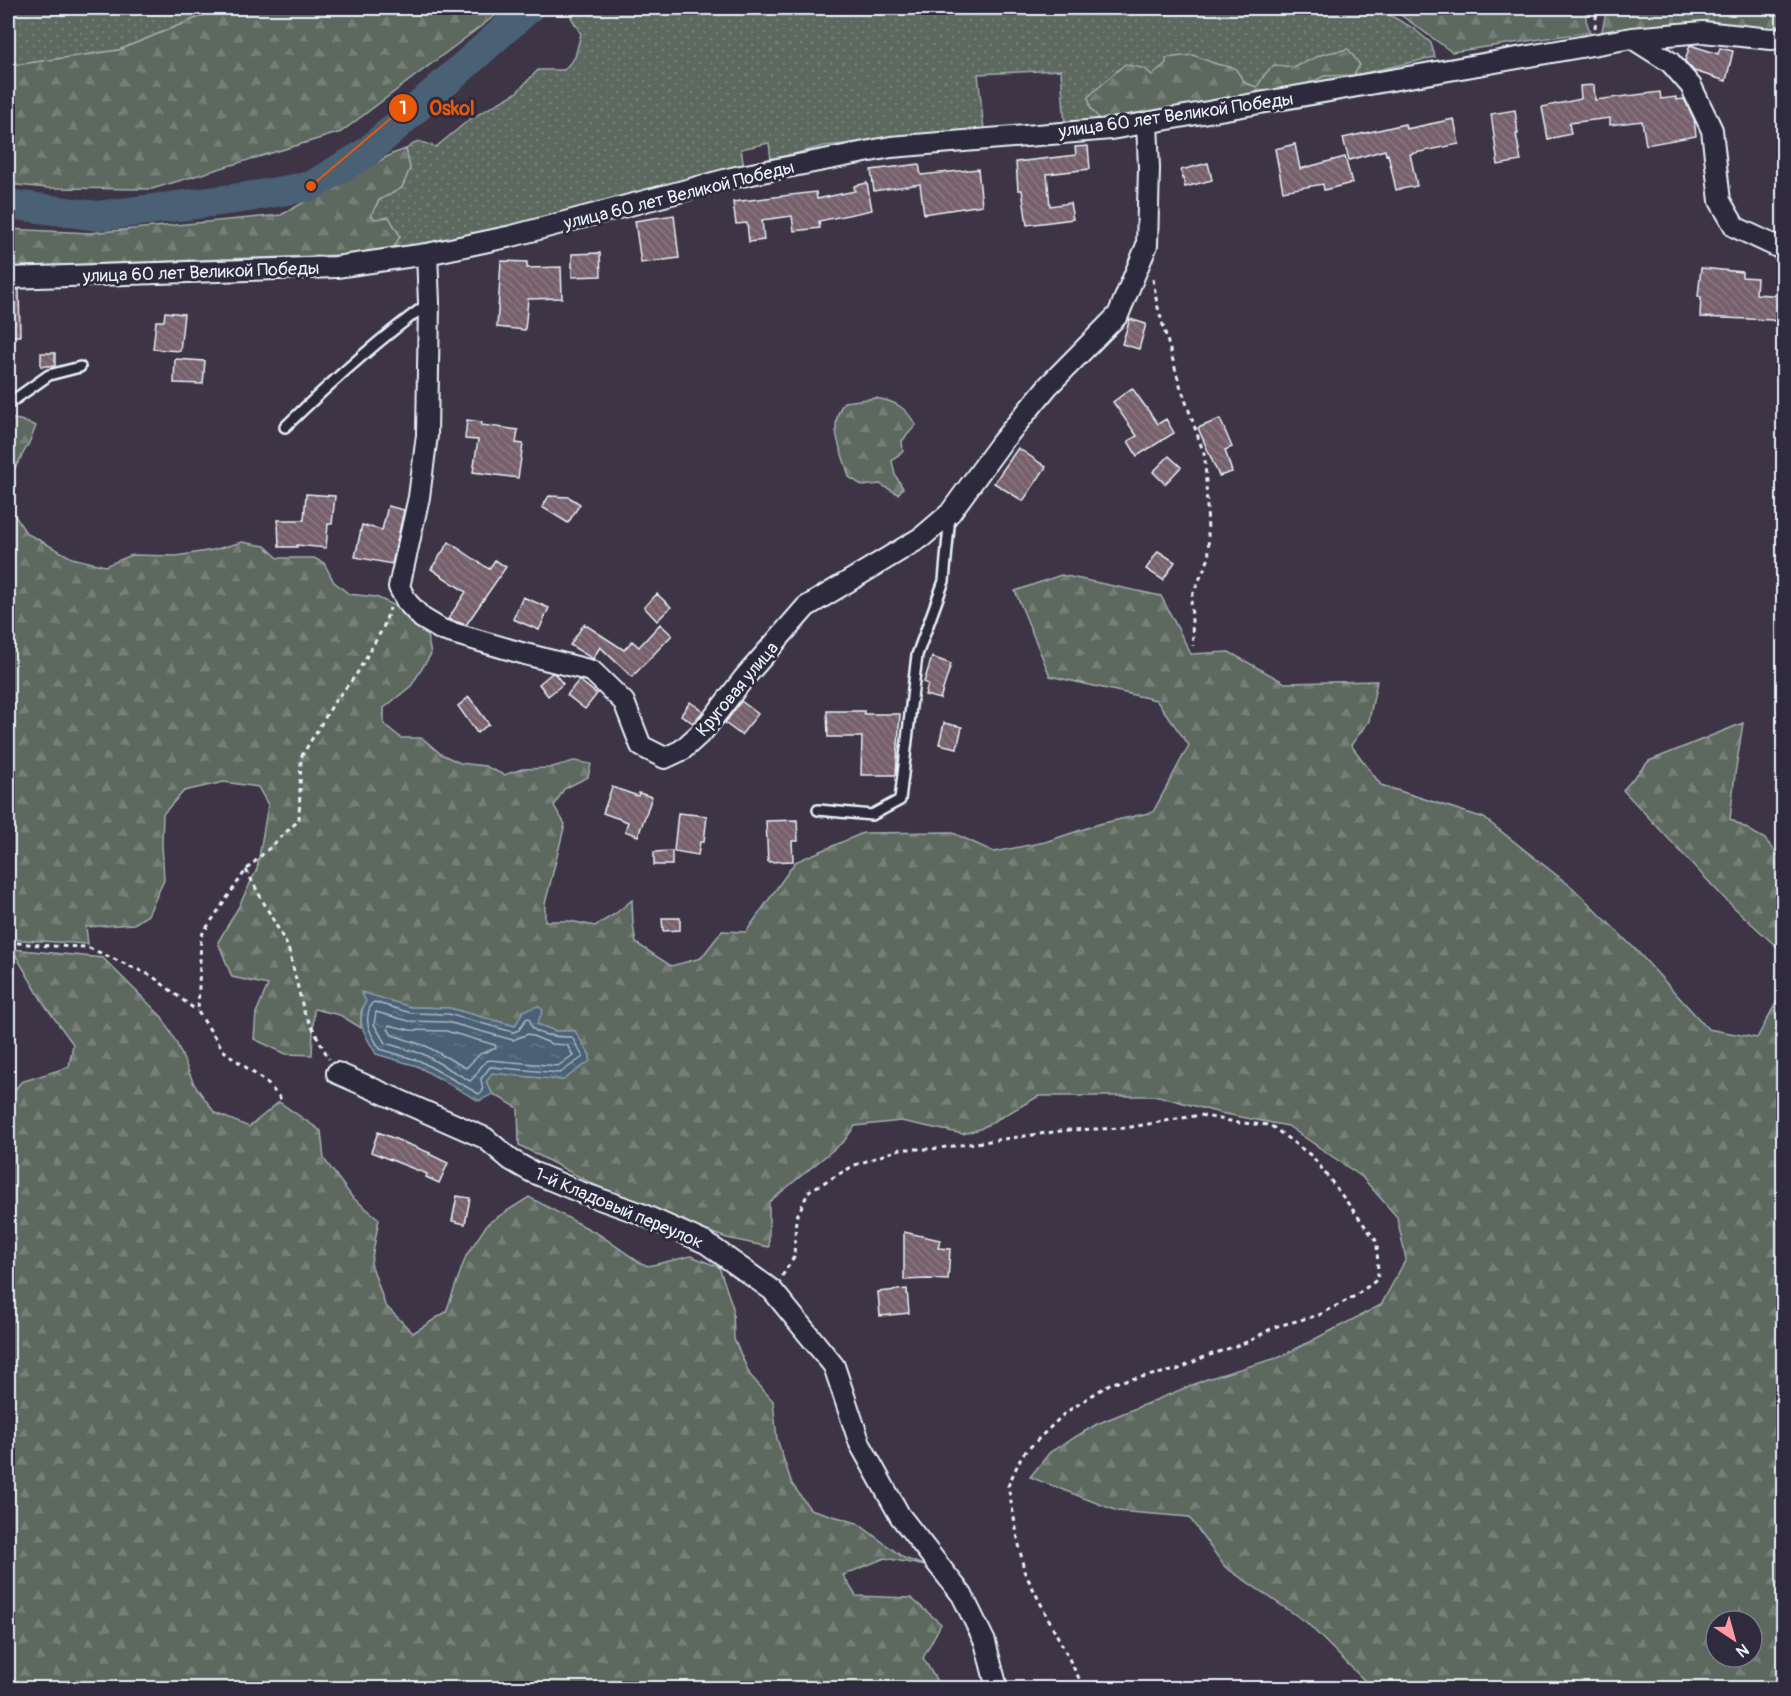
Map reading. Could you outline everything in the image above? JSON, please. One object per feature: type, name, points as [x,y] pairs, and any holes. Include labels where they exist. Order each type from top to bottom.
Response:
[{"type":"street","name":"улица 60 лет Великой Победы","points":[[8,278],[336,267],[427,254],[512,237],[736,177],[891,147],[1111,129],[1632,38],[1702,32],[1771,39],[1784,38]]},
{"type":"street","points":[[1632,38],[1670,62],[1691,86],[1712,130],[1720,201],[1735,227],[1784,250]]},
{"type":"street","name":"Круговая улица","points":[[399,587],[407,602],[422,618],[442,630],[592,671],[624,702],[641,746],[665,758],[682,750],[704,730],[744,678],[806,607],[922,537],[950,513],[1001,443],[1048,386],[1118,315],[1148,245],[1149,168],[1146,123]]},
{"type":"street","points":[[399,587],[419,497],[427,435],[429,303],[427,254]]},
{"type":"street","name":"1-й Кладовый переулок","points":[[337,1072],[484,1138],[511,1160],[532,1172],[639,1213],[706,1243],[772,1290],[834,1366],[861,1444],[900,1516],[962,1595],[985,1642],[997,1689]]},
{"type":"lane","points":[[285,427],[326,386],[396,327],[429,303]]},
{"type":"lane","points":[[8,404],[49,375],[80,367]]},
{"type":"lane","points":[[818,810],[872,815],[900,800],[917,655],[944,580],[950,513]]},
{"type":"path","points":[[1152,275],[1157,304],[1179,382],[1205,457],[1209,558],[1191,598],[1193,645]]},
{"type":"path","points":[[198,1012],[201,936],[246,870],[299,820],[301,757],[336,701],[356,675],[383,628],[399,587]]},
{"type":"path","points":[[246,870],[288,947],[304,1011],[337,1072]]},
{"type":"path","points":[[8,942],[87,947],[152,976],[198,1012],[224,1052],[267,1083],[281,1099]]},
{"type":"path","points":[[772,1290],[794,1257],[796,1218],[809,1191],[855,1164],[900,1149],[933,1149],[1068,1130],[1125,1128],[1200,1114],[1240,1123],[1270,1125],[1313,1157],[1377,1242],[1378,1279],[1355,1296],[1319,1315],[1274,1327],[1250,1341],[1204,1357],[1177,1370],[1111,1383],[1065,1413],[1022,1455],[1008,1486],[1024,1571],[1084,1689]]},
{"type":"green space","points":[[8,8],[221,8],[119,50],[8,66]]},
{"type":"green space","points":[[221,8],[505,8],[341,132],[152,189],[47,188],[8,184],[8,66],[119,50]]},
{"type":"green space","points":[[580,8],[1377,8],[1413,28],[1431,43],[1435,57],[1263,96],[1065,126],[1061,70],[978,74],[984,130],[824,146],[771,160],[769,143],[741,149],[744,167],[482,235],[394,247],[400,236],[371,216],[379,200],[402,187],[410,168],[406,149],[418,141],[436,147],[470,119],[516,93],[538,70],[564,70],[575,57],[581,34],[571,17]]},
{"type":"green space","points":[[1391,8],[1586,8],[1586,20],[1590,32],[1452,52]]},
{"type":"green space","points":[[1607,8],[1783,8],[1783,45],[1601,35]]},
{"type":"green space","points":[[1348,49],[1360,65],[1354,75],[1324,76],[1305,86],[1270,95],[1259,89],[1253,95],[1195,107],[1179,107],[1168,113],[1102,122],[1091,109],[1088,97],[1125,64],[1145,69],[1152,75],[1166,63],[1166,58],[1193,55],[1235,68],[1245,83],[1257,87],[1274,65],[1295,67],[1323,54]]},
{"type":"green space","points":[[406,149],[410,168],[402,188],[379,200],[371,215],[375,219],[389,217],[400,236],[394,247],[369,254],[8,267],[8,229],[90,233],[281,215],[392,154]]},
{"type":"green space","points":[[876,398],[900,406],[916,425],[902,441],[903,451],[892,461],[895,475],[903,488],[898,494],[880,484],[863,486],[849,477],[838,440],[836,421],[844,402]]},
{"type":"green space","points":[[8,418],[36,426],[10,477],[8,497]]},
{"type":"green space","points":[[8,505],[26,533],[72,558],[105,566],[132,555],[176,556],[213,550],[242,542],[265,546],[278,558],[314,558],[324,563],[334,582],[349,594],[376,597],[400,608],[427,635],[431,654],[411,686],[384,708],[384,724],[401,738],[422,738],[441,754],[460,763],[485,766],[504,775],[522,769],[549,768],[574,761],[591,764],[588,777],[564,789],[554,806],[565,824],[545,904],[545,921],[570,921],[595,926],[632,900],[636,943],[671,966],[701,958],[722,931],[746,932],[795,862],[863,833],[951,832],[994,852],[1045,842],[1099,824],[1153,812],[1189,745],[1156,700],[1050,676],[1015,591],[1061,575],[1161,596],[1191,654],[1229,652],[1285,683],[1377,681],[1369,721],[1351,745],[1381,785],[1484,818],[1573,888],[1638,952],[1708,1029],[1757,1038],[1778,999],[1779,949],[1725,899],[1623,790],[1649,761],[1743,723],[1730,819],[1765,839],[1784,862],[1783,1688],[1372,1688],[1306,1622],[1225,1567],[1189,1517],[1117,1511],[1030,1477],[1050,1452],[1097,1424],[1207,1379],[1280,1357],[1381,1305],[1406,1259],[1397,1217],[1362,1177],[1288,1126],[1220,1113],[1158,1096],[1039,1096],[980,1129],[963,1134],[901,1121],[855,1126],[844,1141],[769,1202],[769,1247],[727,1238],[636,1207],[519,1145],[518,1108],[493,1094],[486,1082],[492,1073],[563,1080],[575,1031],[555,1031],[536,1024],[515,1026],[449,1008],[411,1007],[362,993],[366,1001],[361,1012],[361,1028],[340,1015],[314,1009],[312,1055],[286,1054],[254,1039],[256,1013],[268,985],[232,977],[218,942],[257,869],[268,805],[258,787],[224,782],[184,791],[163,814],[164,880],[148,915],[134,924],[86,927],[88,944],[8,939],[8,665],[14,639],[8,618]]},
{"type":"green space","points":[[12,949],[103,958],[162,1017],[177,1044],[194,1084],[215,1113],[249,1127],[279,1102],[321,1131],[324,1159],[352,1197],[379,1219],[371,1263],[385,1305],[413,1333],[446,1312],[466,1256],[488,1223],[529,1197],[600,1235],[648,1266],[691,1256],[719,1267],[733,1308],[734,1339],[750,1375],[773,1401],[777,1439],[792,1484],[810,1509],[857,1523],[904,1558],[926,1566],[885,1558],[843,1575],[856,1596],[911,1598],[941,1624],[923,1658],[941,1688],[8,1688],[8,1099],[21,1082],[69,1067],[73,1044],[44,1004]]},
{"type":"water","points":[[361,992],[411,1007],[449,1008],[515,1026],[523,1011],[538,1006],[543,1010],[537,1024],[555,1031],[575,1031],[590,1055],[590,1061],[563,1080],[492,1073],[486,1082],[493,1094],[479,1101],[417,1066],[376,1054],[361,1023],[366,1001]]},
{"type":"building","points":[[1690,45],[1718,54],[1720,48],[1733,51],[1726,81],[1694,71],[1685,61]]},
{"type":"building","points":[[1594,85],[1595,100],[1660,92],[1661,99],[1676,97],[1676,100],[1684,99],[1694,119],[1696,136],[1646,145],[1642,121],[1610,125],[1610,118],[1569,123],[1571,134],[1548,139],[1542,107],[1581,99],[1580,86]]},
{"type":"building","points":[[1515,110],[1518,134],[1516,134],[1521,161],[1498,165],[1491,114]]},
{"type":"building","points":[[1454,119],[1459,144],[1410,154],[1417,186],[1396,190],[1388,154],[1386,155],[1385,150],[1349,160],[1343,138],[1405,124],[1406,129]]},
{"type":"building","points":[[1295,144],[1300,169],[1345,157],[1352,183],[1324,190],[1323,184],[1283,191],[1275,149]]},
{"type":"building","points":[[1088,146],[1090,169],[1047,174],[1050,206],[1070,203],[1073,219],[1027,225],[1022,190],[1018,190],[1016,162],[1076,155],[1075,147]]},
{"type":"building","points":[[1208,163],[1212,180],[1185,187],[1181,170]]},
{"type":"building","points":[[919,164],[921,175],[978,169],[982,205],[924,214],[920,184],[874,191],[871,170]]},
{"type":"building","points":[[867,183],[872,210],[819,221],[820,228],[794,231],[792,216],[762,220],[764,240],[749,242],[747,223],[736,224],[733,202],[816,192],[817,199],[855,191],[854,186]]},
{"type":"building","points":[[674,215],[679,258],[641,263],[635,221]]},
{"type":"building","points":[[600,253],[601,276],[572,277],[572,254]]},
{"type":"building","points":[[501,261],[527,262],[527,268],[561,267],[562,298],[528,299],[525,330],[497,327]]},
{"type":"building","points":[[1701,268],[1742,272],[1742,277],[1757,278],[1756,294],[1784,296],[1784,325],[1772,320],[1700,317],[1701,297],[1698,297]]},
{"type":"building","points":[[8,290],[19,290],[20,336],[8,336]]},
{"type":"building","points":[[165,312],[184,314],[180,351],[153,349],[156,321],[164,321]]},
{"type":"building","points":[[1130,319],[1146,324],[1139,349],[1122,344]]},
{"type":"building","points":[[41,353],[55,353],[55,366],[41,366]]},
{"type":"building","points":[[175,359],[205,361],[203,384],[174,383]]},
{"type":"building","points":[[1132,388],[1158,424],[1166,419],[1174,433],[1137,456],[1128,441],[1137,436],[1113,402]]},
{"type":"building","points":[[1220,419],[1232,447],[1225,450],[1232,472],[1219,476],[1198,428]]},
{"type":"building","points":[[467,420],[482,422],[481,425],[518,430],[516,443],[523,444],[518,478],[473,472],[478,440],[465,439]]},
{"type":"building","points":[[1018,448],[1046,467],[1023,501],[994,483]]},
{"type":"building","points":[[1169,456],[1181,467],[1165,484],[1153,472]]},
{"type":"building","points":[[306,494],[335,496],[332,524],[328,524],[326,548],[297,545],[297,547],[279,547],[278,520],[304,520]]},
{"type":"building","points":[[549,496],[569,497],[580,504],[568,523],[542,507]]},
{"type":"building","points":[[388,506],[404,510],[392,564],[355,557],[362,525],[382,530]]},
{"type":"building","points":[[449,542],[489,569],[495,560],[506,567],[466,625],[448,619],[466,592],[431,569]]},
{"type":"building","points":[[1158,551],[1175,562],[1163,580],[1146,569]]},
{"type":"building","points":[[657,594],[671,607],[657,621],[644,607]]},
{"type":"building","points":[[523,597],[549,608],[539,630],[513,619]]},
{"type":"building","points":[[584,624],[624,650],[632,641],[639,647],[660,624],[672,635],[632,677],[600,647],[593,659],[570,645]]},
{"type":"building","points":[[932,657],[951,664],[940,699],[925,695],[928,684],[924,682]]},
{"type":"building","points":[[552,673],[563,684],[548,696],[539,684]]},
{"type":"building","points":[[579,680],[597,694],[585,709],[567,695]]},
{"type":"building","points":[[469,697],[489,724],[477,733],[458,706]]},
{"type":"building","points":[[741,701],[758,714],[741,735],[725,723]]},
{"type":"building","points":[[690,702],[703,711],[693,723],[681,715]]},
{"type":"building","points":[[827,711],[900,714],[896,775],[861,775],[862,737],[828,737]]},
{"type":"building","points":[[944,723],[962,727],[957,748],[939,744]]},
{"type":"building","points":[[612,787],[638,796],[639,793],[652,797],[638,836],[625,831],[628,822],[603,813]]},
{"type":"building","points":[[678,813],[707,816],[704,842],[700,842],[698,855],[674,851]]},
{"type":"building","points":[[797,820],[798,841],[792,841],[793,861],[768,862],[766,821]]},
{"type":"building","points":[[672,851],[672,865],[654,865],[654,852]]},
{"type":"building","points":[[662,918],[680,918],[680,930],[663,931]]},
{"type":"building","points":[[378,1132],[430,1153],[448,1163],[439,1183],[426,1177],[427,1174],[371,1152]]},
{"type":"building","points":[[457,1196],[470,1198],[465,1224],[452,1221]]},
{"type":"building","points":[[904,1232],[940,1240],[938,1248],[950,1249],[948,1280],[904,1280]]},
{"type":"building","points":[[907,1289],[909,1313],[880,1316],[878,1292]]},
{"type":"waterway","points":[[8,204],[98,216],[242,198],[311,186],[366,153],[529,8]]},
{"type":"place","name":"Oskol","points":[[311,186]]}]
